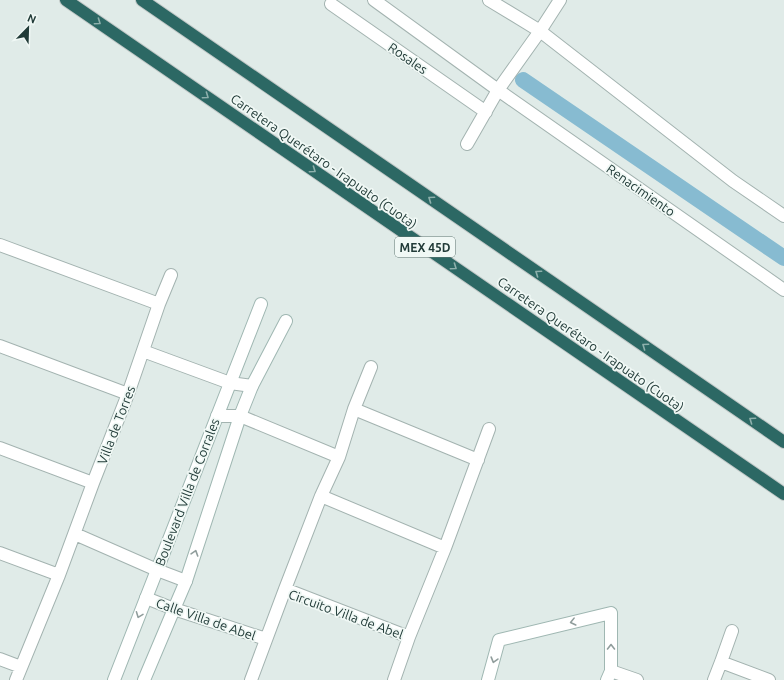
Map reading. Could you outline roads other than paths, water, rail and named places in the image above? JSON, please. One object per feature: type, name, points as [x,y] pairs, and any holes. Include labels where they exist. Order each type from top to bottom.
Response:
[{"type":"highway","name":"Carretera Querétaro - Irapuato (Cuota)","points":[[66,0],[784,494]]},
{"type":"highway","name":"MEX 45D","points":[[142,0],[784,442]]},
{"type":"street","name":"Renacimiento","points":[[374,0],[498,90],[784,290]]},
{"type":"street","points":[[489,0],[540,31],[733,181],[784,216]]},
{"type":"street","points":[[468,144],[498,90],[560,0]]},
{"type":"street","name":"Rosales","points":[[331,4],[486,112]]},
{"type":"street","points":[[0,245],[160,304]]},
{"type":"street","name":"Villa de Torres","points":[[16,680],[75,534],[171,275]]},
{"type":"street","name":"Boulevard Villa de Corrales","points":[[114,680],[261,304]]},
{"type":"street","name":"Boulevard Villa de Corrales","points":[[144,680],[186,581],[240,416],[252,386],[286,321]]},
{"type":"street","points":[[0,346],[128,394]]},
{"type":"street","points":[[143,351],[230,383],[252,386]]},
{"type":"street","points":[[285,589],[339,457],[354,409],[371,367]]},
{"type":"street","points":[[354,409],[478,460]]},
{"type":"street","points":[[217,416],[240,416],[339,457]]},
{"type":"street","points":[[410,638],[489,429]]},
{"type":"street","points":[[0,448],[93,483]]},
{"type":"street","points":[[322,496],[445,548]]},
{"type":"street","points":[[75,534],[186,581]]},
{"type":"street","points":[[0,553],[59,575]]},
{"type":"street","name":"Circuito Villa de Abel","points":[[251,680],[285,589],[410,638],[394,680]]},
{"type":"street","name":"Calle Villa de Abel","points":[[146,598],[174,609],[266,639]]},
{"type":"street","points":[[488,680],[499,640],[611,613],[609,676],[637,680]]},
{"type":"street","points":[[714,680],[732,631]]},
{"type":"street","points":[[0,659],[21,667]]},
{"type":"street","points":[[721,662],[769,680]]},
{"type":"waterway","points":[[523,80],[784,258]]}]
